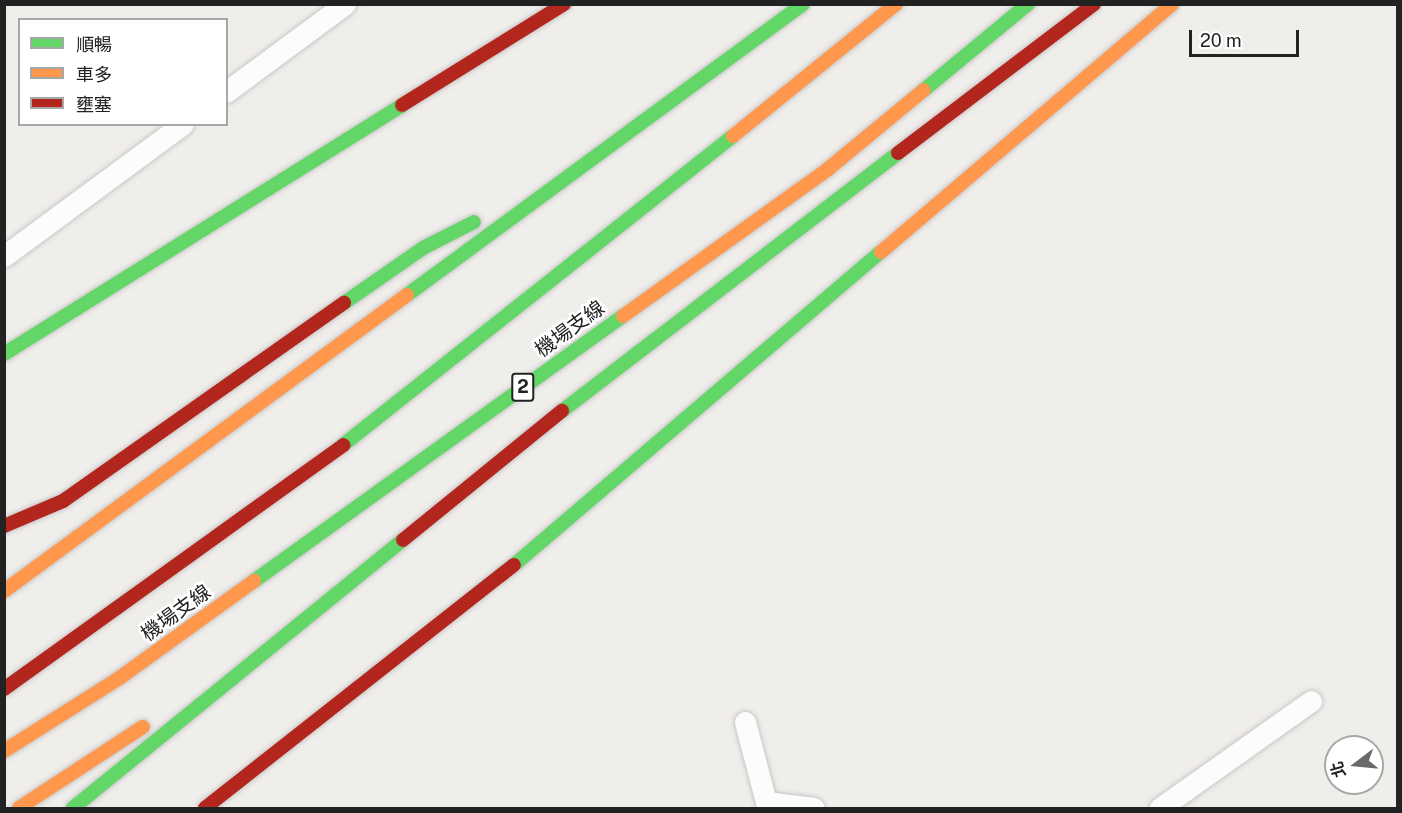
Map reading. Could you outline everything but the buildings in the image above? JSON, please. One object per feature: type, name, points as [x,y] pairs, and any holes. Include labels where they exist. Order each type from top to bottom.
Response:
[{"type":"highway","points":[[4,354],[564,4]]},
{"type":"highway","points":[[4,591],[555,181],[803,4]]},
{"type":"highway","name":"機場支線","points":[[4,690],[251,516],[560,277],[896,4]]},
{"type":"highway","name":"機場支線","points":[[4,751],[118,679],[828,169],[1028,4]]},
{"type":"highway","points":[[73,808],[614,368],[1094,4]]},
{"type":"highway","points":[[205,808],[532,550],[1172,4]]},
{"type":"highway","points":[[4,526],[63,501],[423,248],[555,181]]},
{"type":"highway","points":[[19,808],[287,632]]},
{"type":"lane","points":[[228,91],[345,4]]},
{"type":"lane","points":[[4,256],[180,126]]},
{"type":"lane","points":[[1160,808],[1311,701]]},
{"type":"lane","points":[[745,722],[766,802],[814,808]]},
{"type":"traffic: fast","points":[[407,295],[803,4]]},
{"type":"traffic: fast","points":[[924,90],[1028,4]]},
{"type":"traffic: fast","points":[[4,354],[402,105]]},
{"type":"traffic: fast","points":[[343,445],[733,136]]},
{"type":"traffic: fast","points":[[562,411],[898,153]]},
{"type":"traffic: fast","points":[[344,303],[423,248],[474,222]]},
{"type":"traffic: fast","points":[[514,565],[881,252]]},
{"type":"traffic: fast","points":[[254,581],[623,316]]},
{"type":"traffic: fast","points":[[73,808],[403,540]]},
{"type":"traffic: slow","points":[[733,136],[896,4]]},
{"type":"traffic: slow","points":[[881,252],[1172,4]]},
{"type":"traffic: slow","points":[[623,316],[828,169],[924,90]]},
{"type":"traffic: slow","points":[[4,591],[407,295]]},
{"type":"traffic: slow","points":[[4,751],[118,679],[254,581]]},
{"type":"traffic: slow","points":[[19,808],[143,727]]},
{"type":"traffic: jam","points":[[402,105],[564,4]]},
{"type":"traffic: jam","points":[[898,153],[1094,4]]},
{"type":"traffic: jam","points":[[4,526],[63,501],[344,303]]},
{"type":"traffic: jam","points":[[403,540],[562,411]]},
{"type":"traffic: jam","points":[[4,689],[343,445]]},
{"type":"traffic: jam","points":[[205,808],[514,565]]}]
